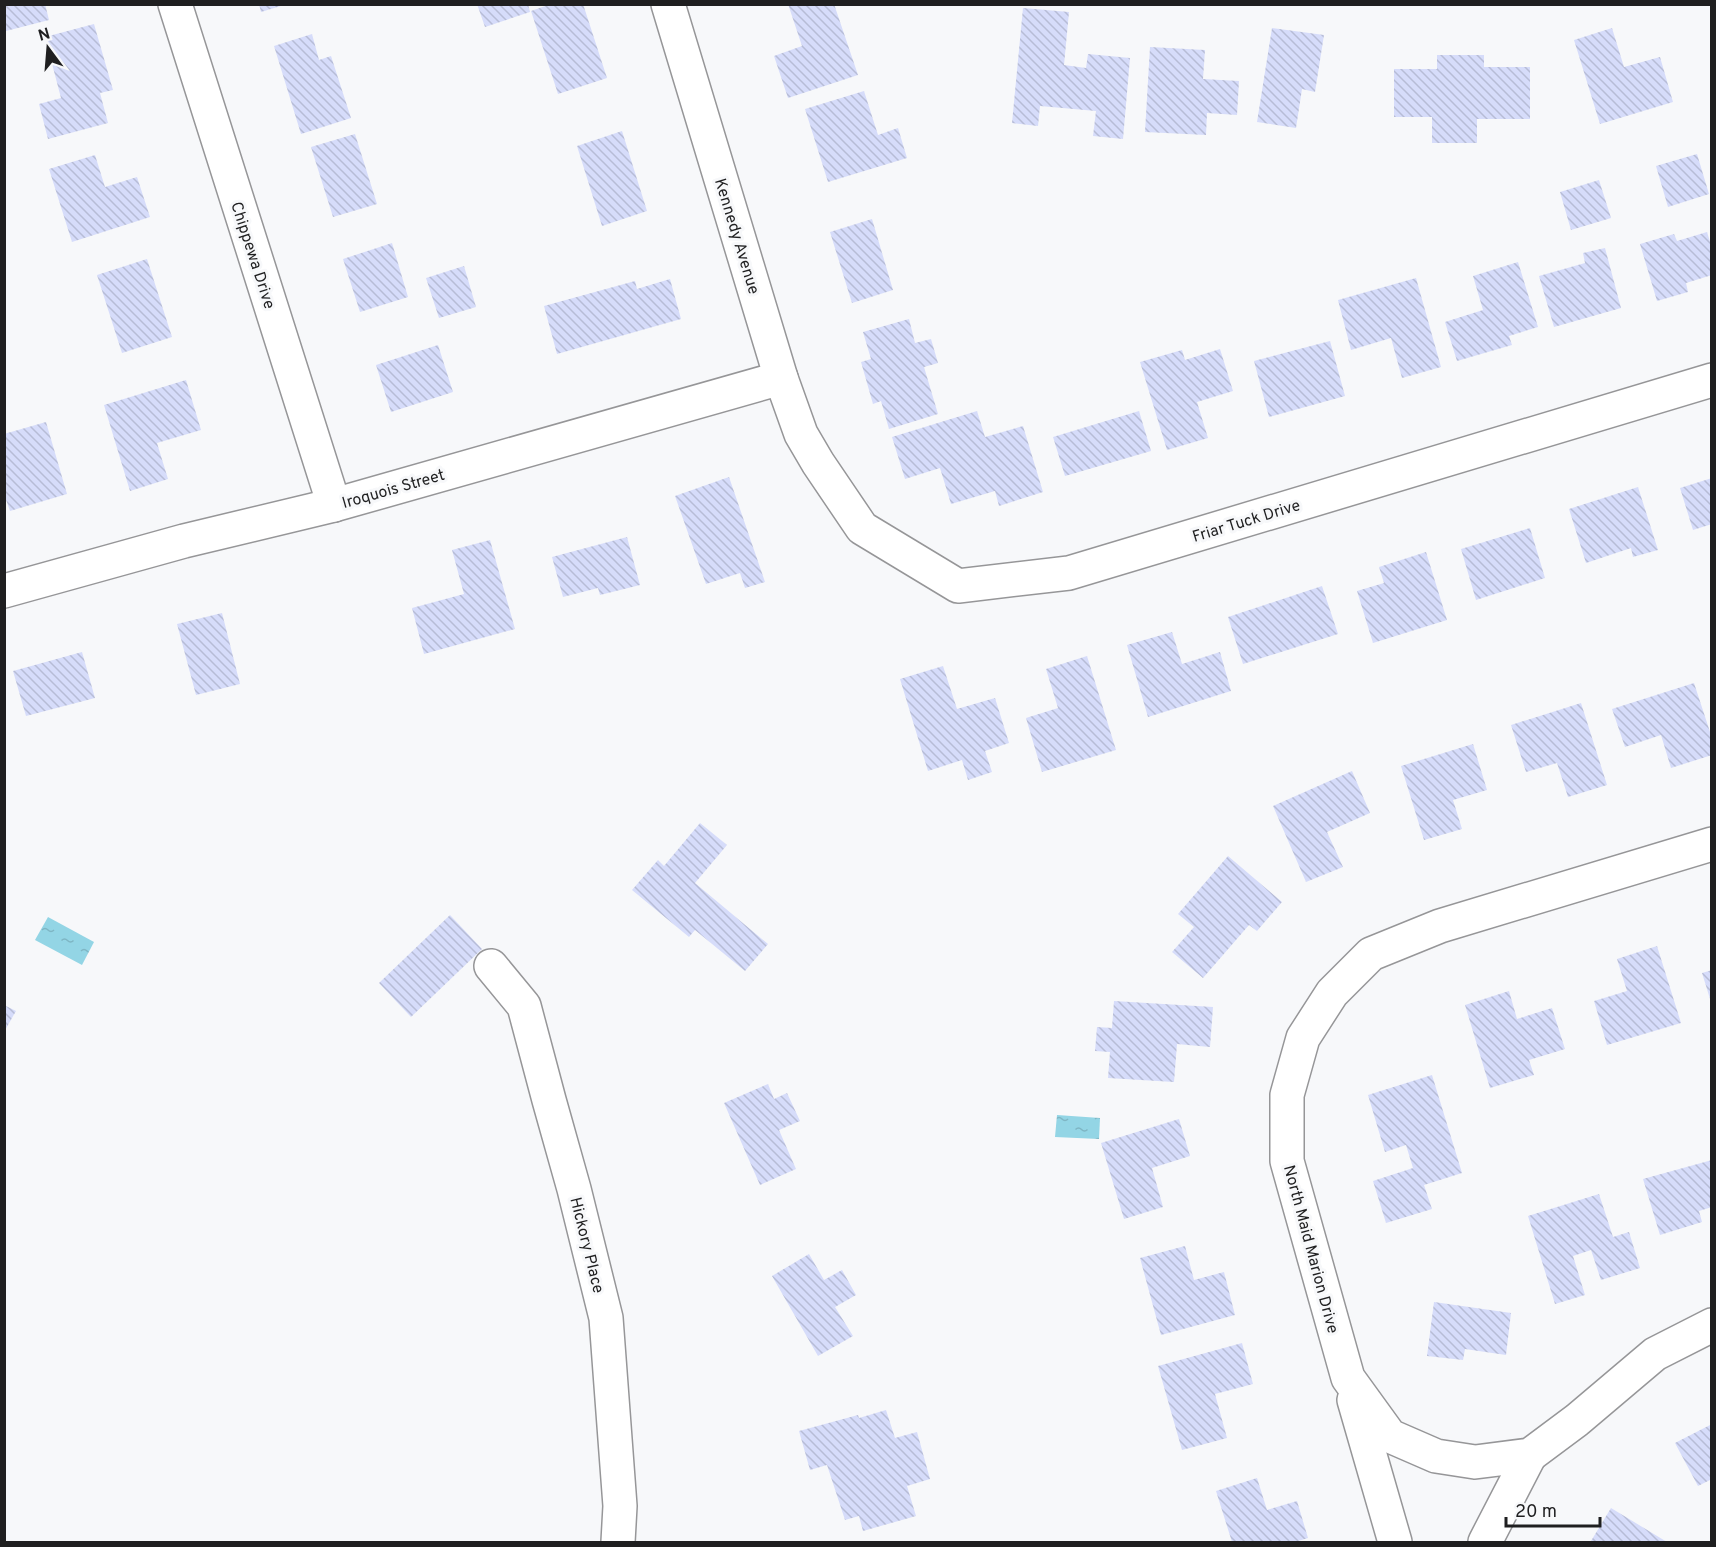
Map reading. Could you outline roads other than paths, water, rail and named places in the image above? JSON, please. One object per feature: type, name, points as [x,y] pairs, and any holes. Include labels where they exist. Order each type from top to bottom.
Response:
[{"type":"street","name":"Chippewa Drive","points":[[175,4],[334,505]]},
{"type":"street","name":"Kennedy Avenue","points":[[668,4],[781,378],[801,434],[818,463]]},
{"type":"street","name":"Iroquois Street","points":[[4,591],[184,541],[334,505],[781,378]]},
{"type":"street","name":"Friar Tuck Drive","points":[[818,463],[862,528],[958,586],[1069,573],[1712,380]]},
{"type":"street","name":"North Maid Marion Drive","points":[[1712,844],[1440,926],[1371,954],[1332,993],[1303,1038],[1287,1095],[1287,1161],[1348,1378],[1390,1436],[1436,1456],[1475,1462],[1530,1455],[1577,1420],[1655,1354],[1712,1325]]},
{"type":"street","name":"Hickory Place","points":[[491,966],[524,1006],[574,1189],[606,1318],[620,1506],[618,1542]]},
{"type":"street","points":[[1348,1378],[1395,1542]]},
{"type":"street","points":[[1485,1542],[1530,1455]]},
{"type":"water","points":[[48,917],[94,942],[82,965],[35,940]]},
{"type":"water","points":[[1057,1115],[1100,1118],[1099,1139],[1055,1137]]}]
